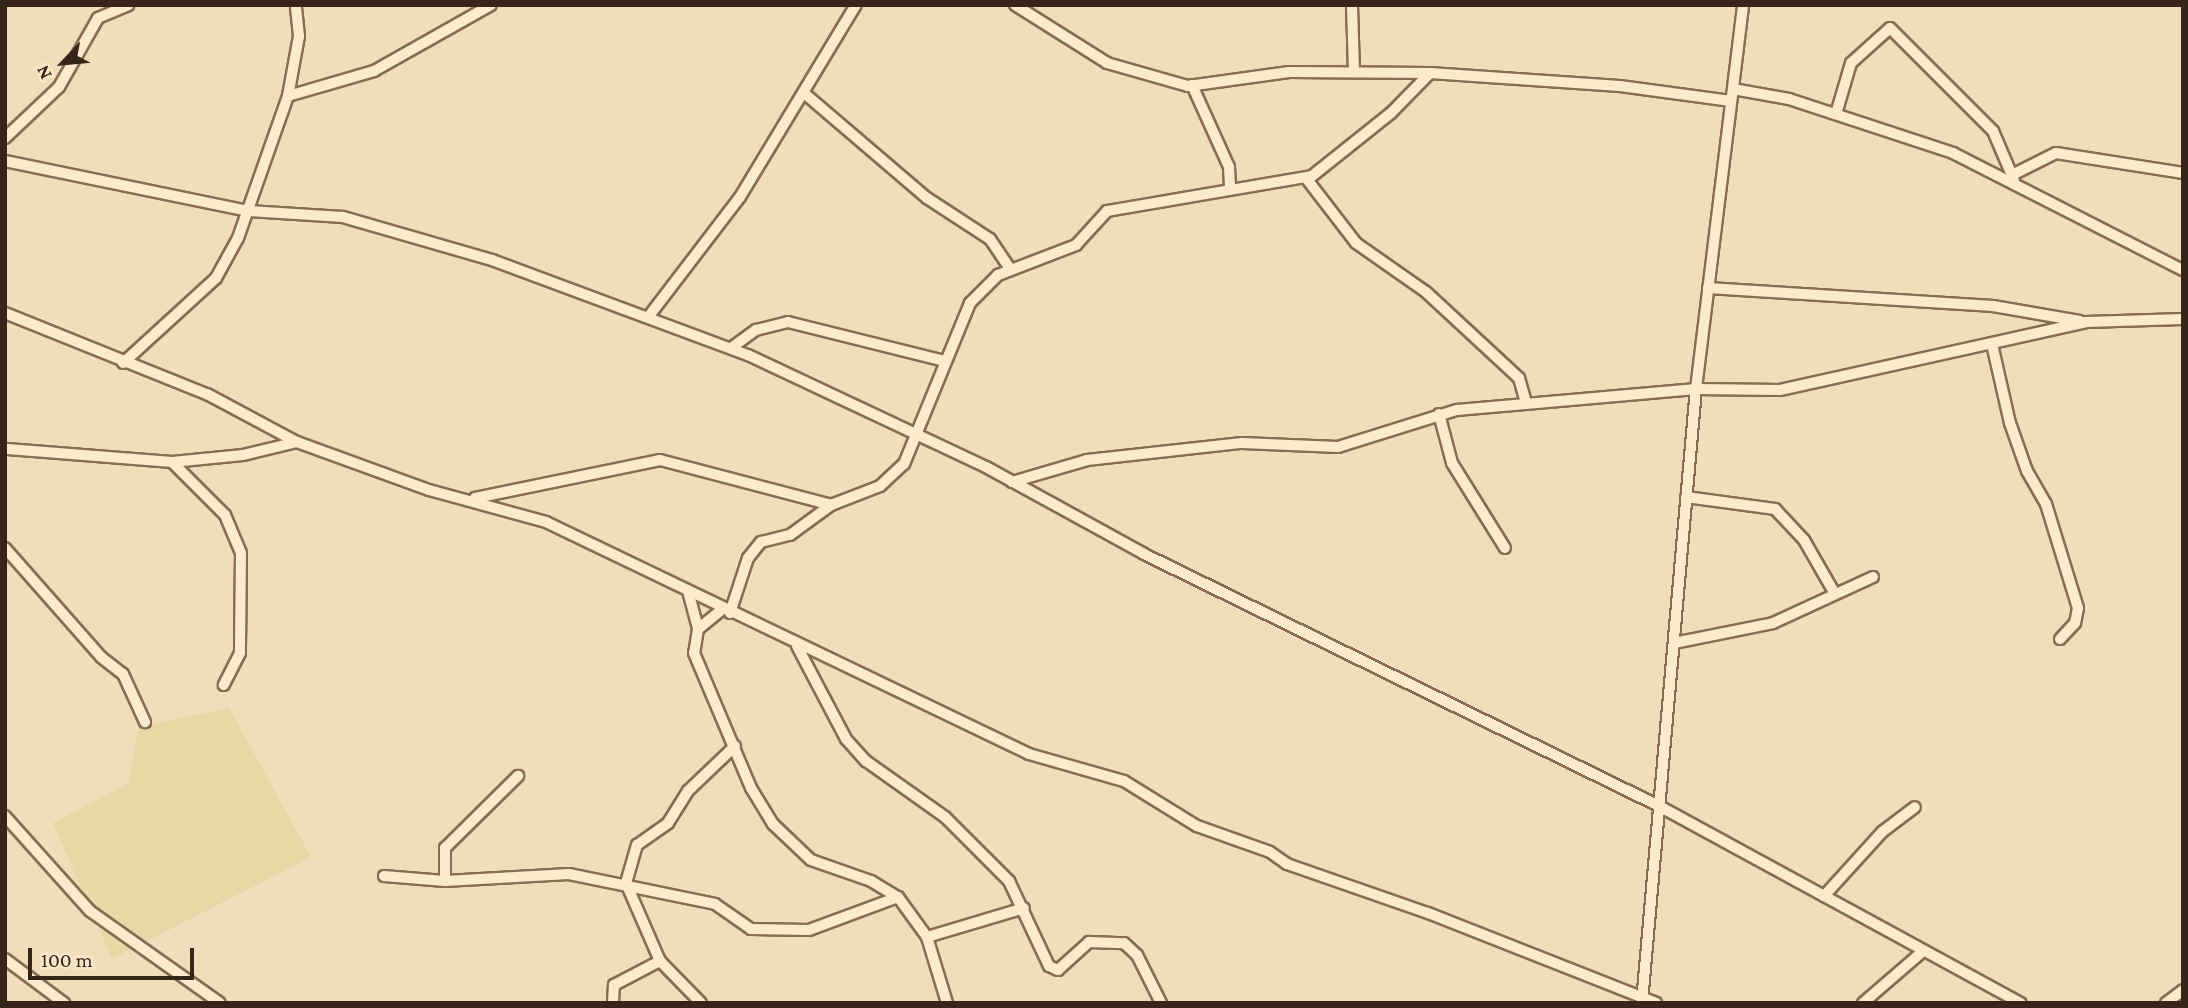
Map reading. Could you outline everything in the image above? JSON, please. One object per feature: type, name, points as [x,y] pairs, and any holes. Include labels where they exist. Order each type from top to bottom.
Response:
[{"type":"street","points":[[5,138],[58,87],[98,18],[128,5]]},
{"type":"street","points":[[122,362],[216,278],[249,211],[288,96],[299,36],[296,5]]},
{"type":"street","points":[[288,96],[374,71],[491,5]]},
{"type":"street","points":[[649,316],[740,197],[856,5]]},
{"type":"street","points":[[1015,5],[1107,63],[1192,85],[1289,72],[1430,73],[1732,95],[1836,114],[1953,153],[2013,178],[2183,270]]},
{"type":"street","points":[[1352,5],[1354,71]]},
{"type":"street","points":[[1642,1000],[1696,389],[1743,5]]},
{"type":"street","points":[[1836,114],[1856,54],[1890,27],[1987,123],[2013,178]]},
{"type":"street","points":[[698,629],[727,611],[754,549],[798,530],[831,505],[880,486],[904,464],[920,436],[945,361],[970,303],[1010,269],[1076,244],[1107,211],[1306,178],[1340,157],[1430,73]]},
{"type":"street","points":[[1192,85],[1229,167],[1230,189]]},
{"type":"street","points":[[804,93],[927,198],[990,239],[1010,269]]},
{"type":"street","points":[[2013,178],[2056,153],[2183,173]]},
{"type":"street","points":[[5,161],[249,211],[343,217],[492,260],[731,348],[920,436],[1012,482],[1144,554],[1659,806],[1922,952],[2021,1003]]},
{"type":"street","points":[[1306,178],[1356,243],[1426,292],[1519,378],[1526,402]]},
{"type":"street","points":[[1708,288],[1993,306],[2086,322]]},
{"type":"street","points":[[5,313],[207,394],[297,442],[429,490],[472,499],[546,522],[797,646],[1029,754],[1124,781],[1197,826],[1270,852],[1287,864],[1642,1000],[1656,1003]]},
{"type":"street","points":[[1012,482],[1087,460],[1242,443],[1338,447],[1439,414],[1526,402],[1594,402],[1696,389],[1780,390],[2086,322],[2183,319]]},
{"type":"street","points":[[731,348],[756,330],[788,322],[945,361]]},
{"type":"street","points":[[1992,344],[2010,423],[2027,471],[2046,503],[2078,608],[2075,623],[2060,639]]},
{"type":"street","points":[[1439,414],[1452,463],[1506,548]]},
{"type":"street","points":[[5,449],[172,462],[243,455],[297,442]]},
{"type":"street","points":[[472,499],[660,460],[831,505]]},
{"type":"street","points":[[172,462],[225,515],[241,553],[240,653],[223,685]]},
{"type":"street","points":[[1686,497],[1775,509],[1804,540],[1835,594]]},
{"type":"street","points":[[5,548],[101,657],[122,674],[145,722]]},
{"type":"street","points":[[1674,643],[1756,629],[1873,576]]},
{"type":"street","points":[[688,591],[698,629],[694,653],[751,788],[796,849],[898,897],[927,937],[947,1003]]},
{"type":"street","points":[[797,646],[846,739],[866,761],[945,817],[1009,881],[1052,969],[1089,942],[1124,943],[1137,955],[1161,1003]]},
{"type":"street","points":[[701,1003],[660,961],[626,883],[638,845],[668,823],[688,791],[735,746]]},
{"type":"street","points":[[444,881],[445,849],[518,776]]},
{"type":"street","points":[[1824,896],[1882,832],[1915,807]]},
{"type":"street","points":[[5,816],[90,911],[220,1003]]},
{"type":"street","points":[[384,876],[444,881],[569,874],[626,883],[715,904],[751,929],[809,930],[898,897]]},
{"type":"street","points":[[927,937],[1024,908]]},
{"type":"street","points":[[1863,1003],[1922,952]]},
{"type":"street","points":[[5,959],[64,1003]]},
{"type":"street","points":[[613,1003],[614,985],[660,961]]},
{"type":"street","points":[[2166,1003],[2183,990]]},
{"type":"shaded area","points":[[229,708],[311,857],[112,959],[53,823],[129,783],[138,727]]}]
